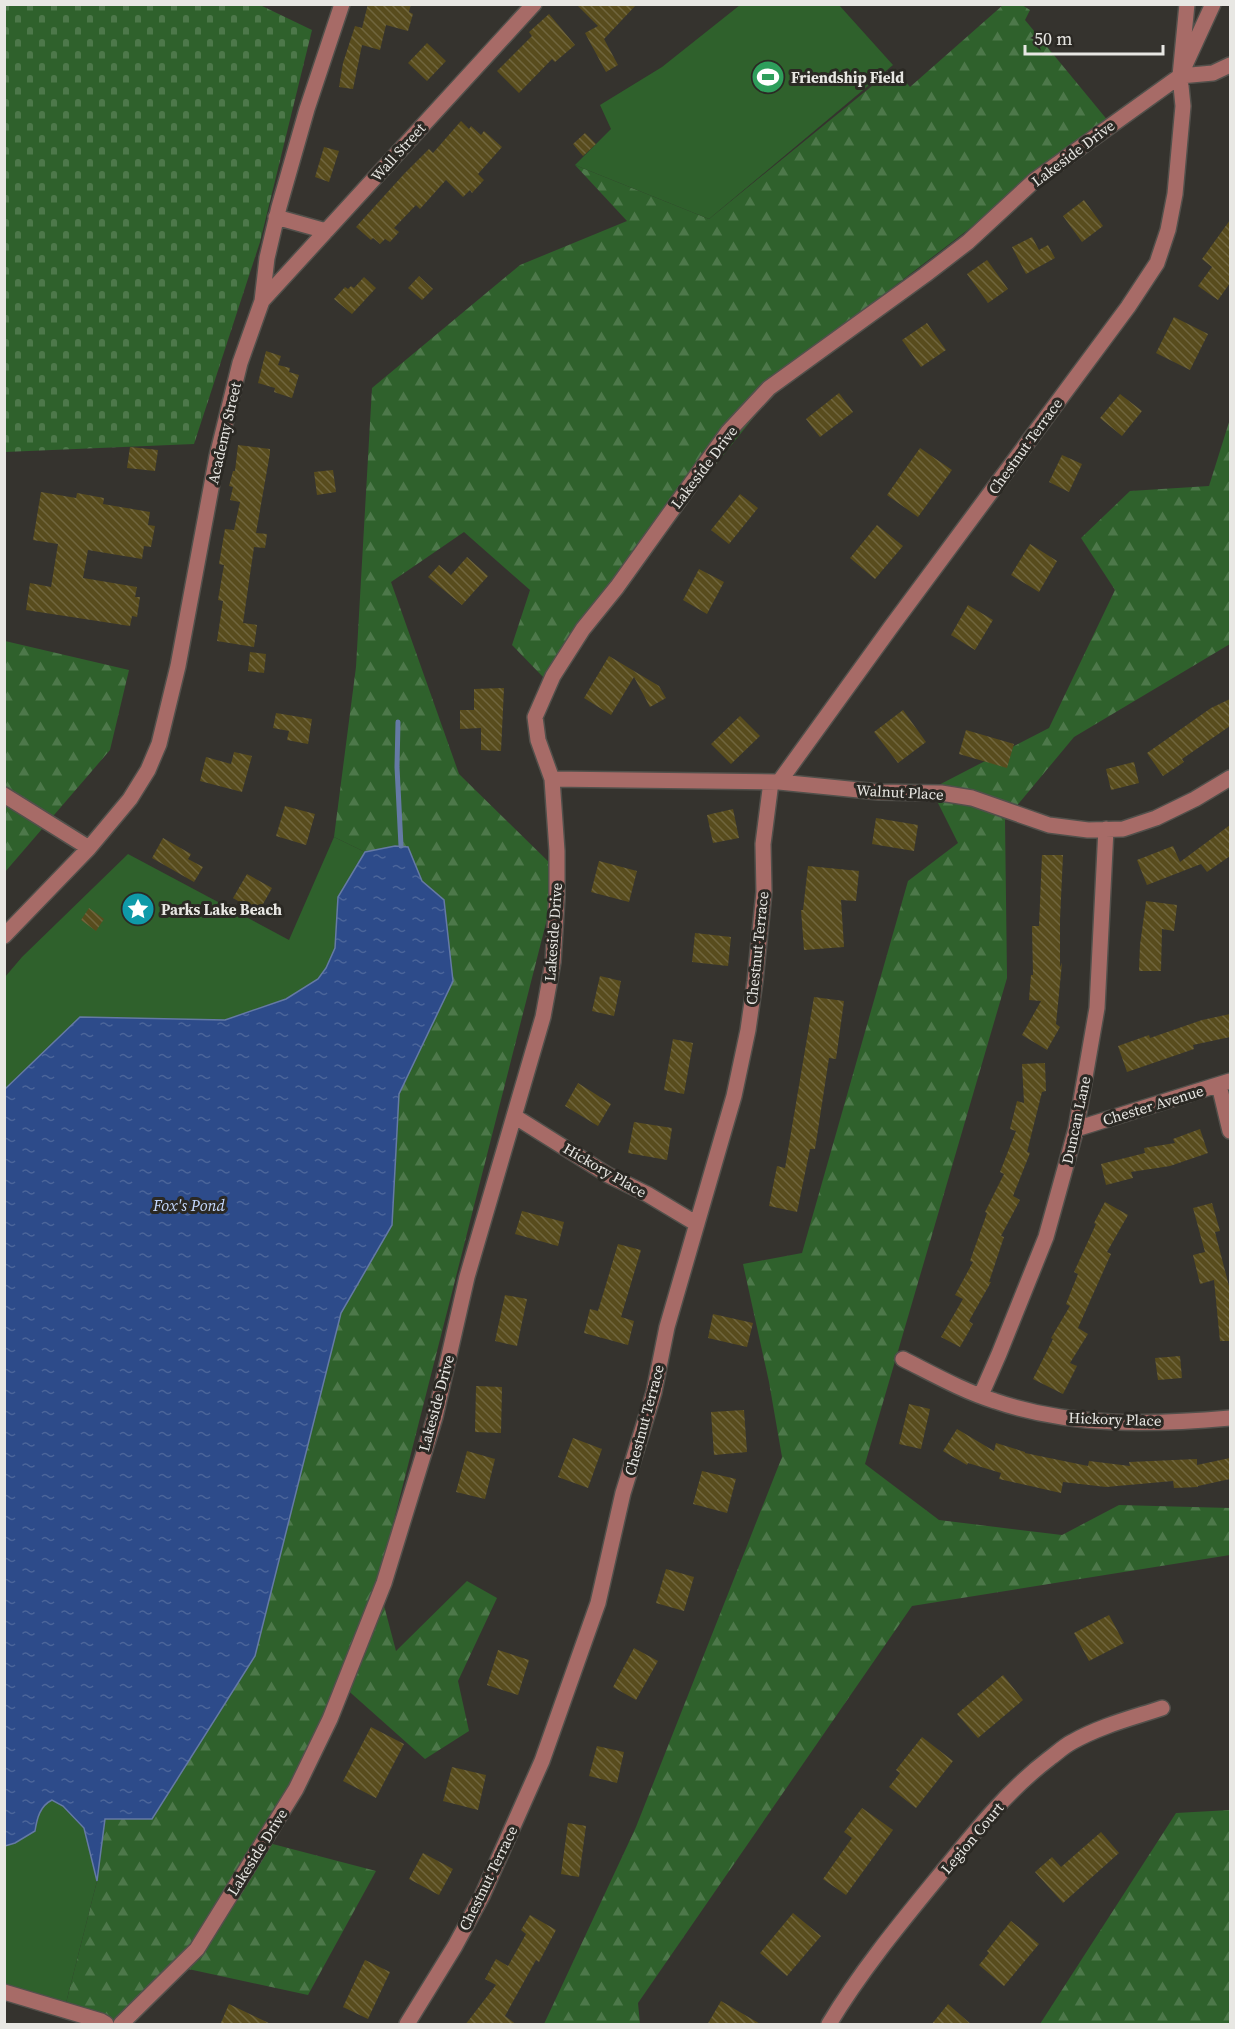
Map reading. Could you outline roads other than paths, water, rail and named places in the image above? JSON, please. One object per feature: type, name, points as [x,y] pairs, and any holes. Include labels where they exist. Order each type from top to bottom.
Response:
[{"type":"street","name":"Academy Street","points":[[4,936],[88,848],[139,786],[159,744],[178,666],[217,456],[240,363],[262,301],[267,258],[276,217],[307,109],[342,4]]},
{"type":"street","name":"Wall Street","points":[[262,301],[534,4]]},
{"type":"street","name":"Chestnut Terrace","points":[[407,2025],[482,1896],[542,1761],[598,1603],[623,1494],[654,1392],[667,1327],[734,1096],[748,1030],[764,892],[763,844],[775,782],[1128,307],[1157,263],[1168,231],[1175,194],[1183,106],[1180,76],[1187,4]]},
{"type":"street","points":[[1213,4],[1180,76],[1213,73],[1230,65]]},
{"type":"street","name":"Lakeside Drive","points":[[121,2025],[197,1949],[296,1789],[330,1719],[384,1583],[435,1417],[467,1277],[543,1017],[553,962],[557,850],[552,779],[538,740],[535,717],[553,675],[583,629],[728,432],[769,387],[933,269],[968,242],[1035,180],[1180,76]]},
{"type":"street","points":[[276,217],[326,231]]},
{"type":"street","name":"Walnut Place","points":[[552,779],[775,782],[879,792],[941,794],[972,798],[1049,825],[1106,830],[1123,829],[1156,818],[1195,799],[1230,778]]},
{"type":"street","points":[[4,795],[88,848]]},
{"type":"street","name":"Duncan Lane","points":[[981,1395],[1004,1344],[1046,1237],[1076,1129],[1097,1008],[1106,830]]},
{"type":"street","points":[[1225,1083],[1230,1131]]},
{"type":"street","name":"Chester Avenue","points":[[1076,1129],[1225,1083]]},
{"type":"street","name":"Hickory Place","points":[[513,1116],[608,1175],[647,1194],[697,1224]]},
{"type":"street","name":"Hickory Place","points":[[903,1359],[994,1401],[1048,1416],[1084,1421],[1151,1422],[1230,1418]]},
{"type":"street","name":"Legion Court","points":[[829,2025],[852,1986],[888,1938],[969,1839],[1033,1771],[1071,1742],[1106,1726],[1162,1708]]},
{"type":"street","points":[[4,1992],[101,2021],[106,2025]]},
{"type":"water","name":"Fox's Pond","points":[[395,846],[408,847],[422,881],[444,900],[453,981],[399,1094],[392,1225],[341,1313],[255,1656],[152,1819],[105,1819],[97,1881],[84,1828],[63,1806],[52,1800],[40,1813],[35,1831],[5,1846],[5,1089],[80,1017],[225,1020],[286,999],[318,979],[326,968],[335,948],[338,897],[365,852]]},
{"type":"waterway","points":[[398,722],[397,767],[401,846]]},
{"type":"place","name":"Friendship Field","points":[[768,77]]},
{"type":"place","name":"Parks Lake Beach","points":[[138,909]]}]
